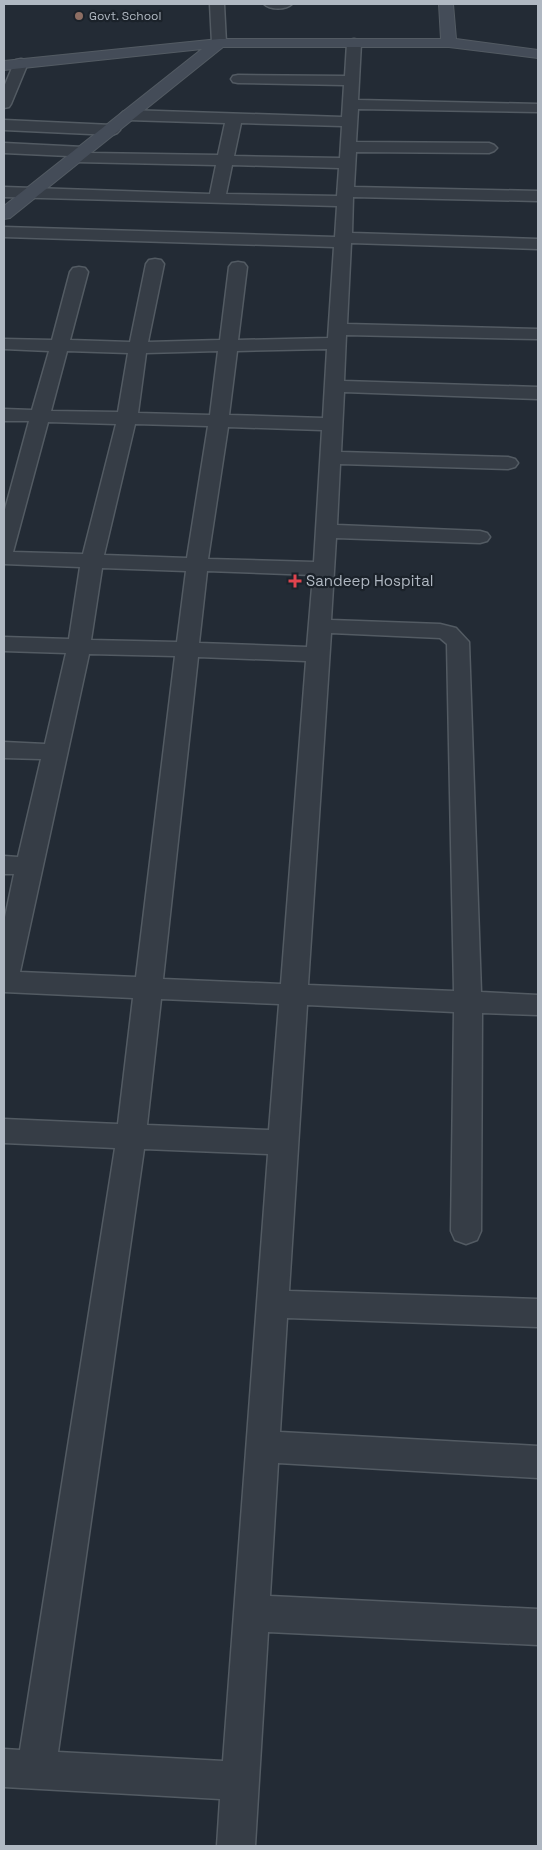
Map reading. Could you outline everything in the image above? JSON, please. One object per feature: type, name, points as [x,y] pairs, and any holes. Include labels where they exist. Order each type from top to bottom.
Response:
[{"type":"street","points":[[217,4],[219,43]]},
{"type":"street","points":[[271,4],[285,4]]},
{"type":"street","points":[[446,4],[449,43]]},
{"type":"street","points":[[4,214],[219,43]]},
{"type":"street","points":[[4,65],[219,43],[449,43],[538,54]]},
{"type":"street","points":[[236,1846],[324,569],[354,43]]},
{"type":"street","points":[[4,104],[21,63]]},
{"type":"street","points":[[238,79],[349,123],[489,148]]},
{"type":"street","points":[[128,115],[349,123],[538,108]]},
{"type":"street","points":[[217,199],[234,118]]},
{"type":"street","points":[[4,148],[80,155],[225,161],[349,123]]},
{"type":"street","points":[[4,125],[112,130]]},
{"type":"street","points":[[4,192],[217,199],[538,196]]},
{"type":"street","points":[[4,232],[538,244]]},
{"type":"street","points":[[155,264],[138,348],[127,419],[92,561],[80,646],[56,752],[16,865],[4,982],[538,1005]]},
{"type":"street","points":[[238,267],[219,421],[197,564],[131,1137],[20,1769],[240,1781]]},
{"type":"street","points":[[4,550],[79,272]]},
{"type":"street","points":[[4,344],[138,348],[227,346],[337,336],[538,334]]},
{"type":"street","points":[[334,386],[538,393]]},
{"type":"street","points":[[4,415],[332,424]]},
{"type":"street","points":[[330,458],[508,463]]},
{"type":"street","points":[[326,531],[480,538]]},
{"type":"street","points":[[4,558],[324,569]]},
{"type":"street","points":[[320,626],[440,631],[448,633],[458,642],[468,1002],[466,1231]]},
{"type":"street","points":[[4,644],[318,654]]},
{"type":"street","points":[[4,750],[56,752]]},
{"type":"street","points":[[4,1131],[283,1144]]},
{"type":"street","points":[[272,1304],[538,1313]]},
{"type":"street","points":[[263,1447],[538,1462]]},
{"type":"street","points":[[252,1613],[538,1627]]},
{"type":"place","name":"Govt. School","points":[[79,16]]},
{"type":"place","name":"Sandeep Hospital","points":[[295,581]]}]
